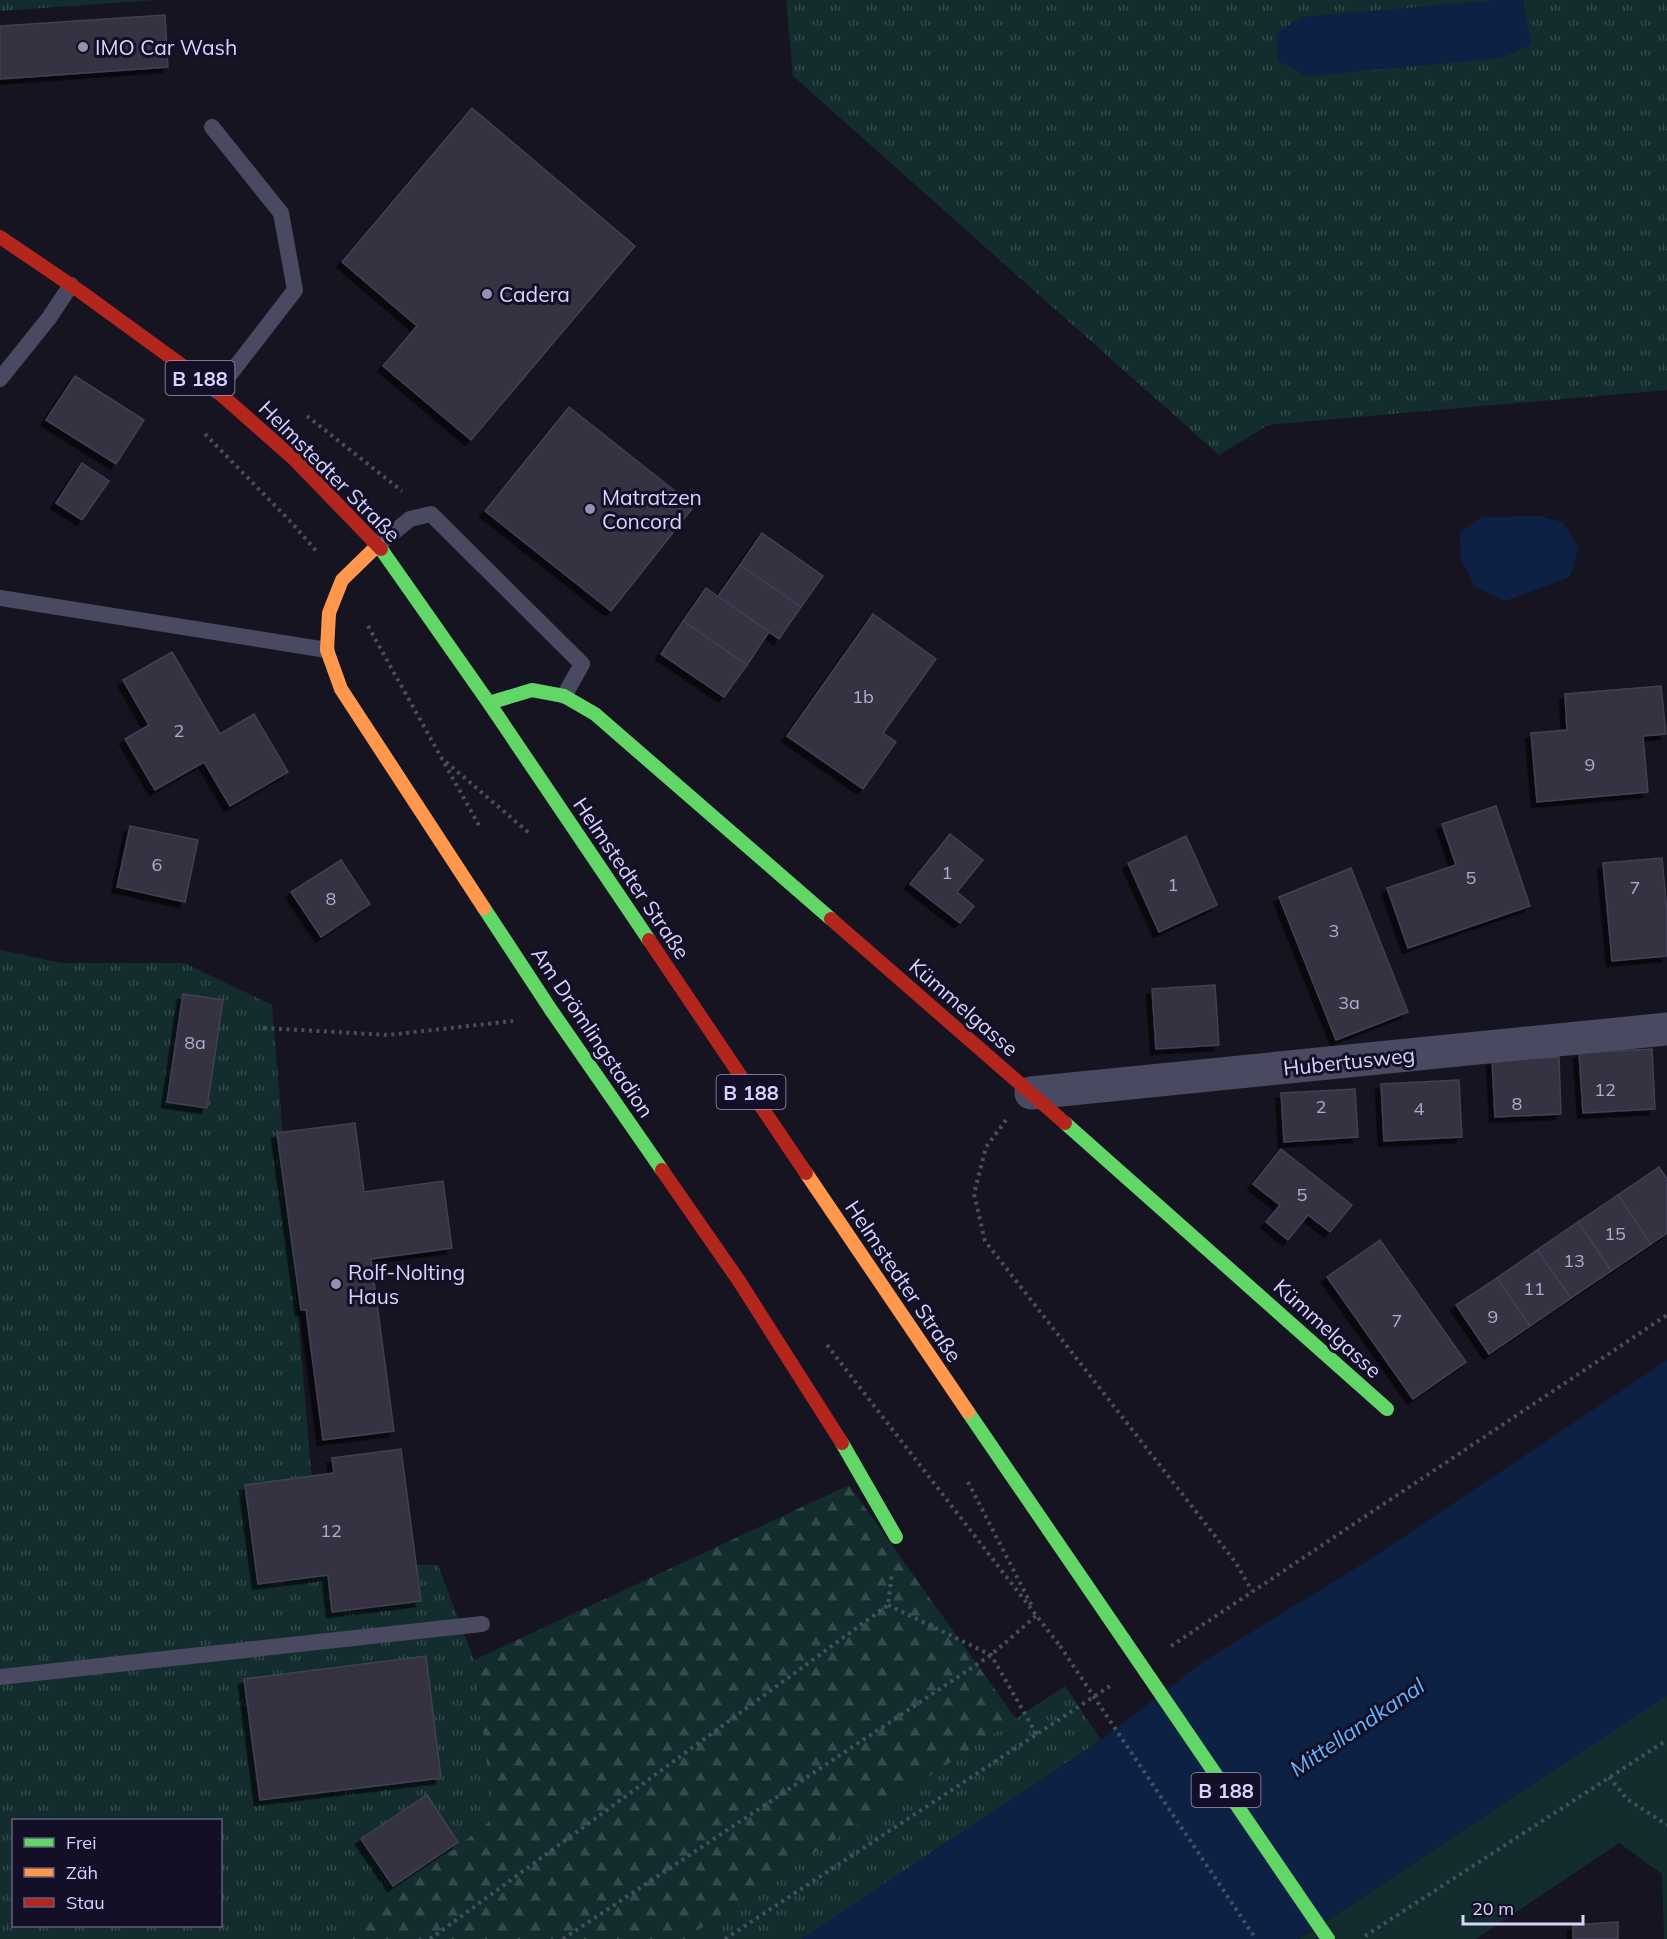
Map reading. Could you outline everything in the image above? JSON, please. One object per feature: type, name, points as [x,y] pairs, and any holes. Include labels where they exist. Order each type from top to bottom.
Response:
[{"type":"street","name":"Helmstedter Straße","points":[[0,237],[71,285],[217,391],[294,459],[378,545],[489,703],[924,1348],[1328,1939]]},
{"type":"street","name":"Am Drömlingstadion","points":[[378,545],[342,580],[329,613],[327,650],[341,689],[551,1010],[739,1281],[849,1455],[896,1537]]},
{"type":"street","name":"Kümmelgasse","points":[[489,703],[532,690],[564,696],[595,714],[1031,1093],[1387,1408]]},
{"type":"street","name":"Hubertusweg","points":[[1031,1093],[1667,1029]]},
{"type":"lane","points":[[212,128],[281,213],[295,290],[217,391]]},
{"type":"lane","points":[[0,379],[49,318],[71,285]]},
{"type":"lane","points":[[378,545],[410,519],[431,514],[582,664],[564,696]]},
{"type":"lane","points":[[0,598],[327,650]]},
{"type":"lane","points":[[0,1677],[482,1624]]},
{"type":"path","points":[[198,427],[291,522],[342,580],[442,758]]},
{"type":"path","points":[[264,1028],[388,1035],[531,1019],[551,1010]]},
{"type":"path","points":[[1031,1093],[1012,1112],[986,1147],[974,1194],[985,1241],[1236,1563],[1252,1592]]},
{"type":"path","points":[[1164,1650],[1667,1315]]},
{"type":"path","points":[[430,1939],[888,1605],[896,1537]]},
{"type":"path","points":[[888,1605],[991,1655],[1037,1735]]},
{"type":"path","points":[[564,1939],[991,1655],[1037,1615],[1256,1939]]},
{"type":"path","points":[[725,1939],[1115,1683]]},
{"type":"path","points":[[1360,1939],[1667,1740]]},
{"type":"path","points":[[1609,1777],[1627,1799],[1667,1824]]},
{"type":"green space","points":[[0,0],[156,0],[0,11]]},
{"type":"green space","points":[[786,0],[1667,0],[1667,390],[1268,425],[1219,455],[793,76]]},
{"type":"green space","points":[[0,950],[62,963],[184,963],[272,1005],[319,1564],[438,1565],[474,1660],[494,1818],[339,1939],[0,1939]]},
{"type":"green space","points":[[849,1485],[1016,1719],[685,1939],[339,1939],[493,1818],[474,1660]]},
{"type":"green space","points":[[1065,1686],[1101,1740],[801,1939],[685,1939]]},
{"type":"green space","points":[[1667,1694],[1667,1939],[1664,1939],[1662,1874],[1619,1843],[1476,1939],[1299,1939]]},
{"type":"water","points":[[1499,0],[1523,0],[1531,44],[1502,58],[1306,76],[1277,60],[1277,32],[1303,17]]},
{"type":"water","points":[[1539,516],[1562,522],[1579,547],[1570,577],[1505,601],[1475,587],[1461,559],[1460,533],[1481,517]]},
{"type":"water","name":"Mittellandkanal","points":[[1667,1360],[1667,1696],[1298,1939],[801,1939],[1101,1740],[1204,1661],[1369,1560]]},
{"type":"building","name":"IMO Car Wash","points":[[165,15],[168,67],[0,79],[0,26]]},
{"type":"building","name":"Cadera","points":[[472,108],[635,246],[471,440],[383,366],[417,326],[342,262]]},
{"type":"building","points":[[75,376],[144,420],[116,464],[46,420]]},
{"type":"building","name":"Matratzen Concord","points":[[569,407],[694,506],[611,611],[485,511]]},
{"type":"building","points":[[82,463],[109,481],[82,520],[56,503]]},
{"type":"building","points":[[762,533],[823,576],[801,607],[740,565]]},
{"type":"building","points":[[740,565],[801,607],[779,639],[718,596]]},
{"type":"building","points":[[706,588],[769,632],[747,665],[683,621]]},
{"type":"building","points":[[873,614],[936,659],[883,733],[896,742],[863,789],[787,736]]},
{"type":"building","points":[[683,621],[747,665],[724,697],[661,654]]},
{"type":"building","points":[[172,652],[220,734],[254,714],[288,772],[230,806],[204,762],[155,790],[125,739],[149,725],[123,680]]},
{"type":"building","points":[[1661,686],[1666,734],[1643,736],[1648,792],[1537,802],[1531,733],[1567,730],[1565,694]]},
{"type":"building","points":[[1496,806],[1530,906],[1408,948],[1387,888],[1456,865],[1442,824]]},
{"type":"building","points":[[130,826],[198,840],[185,902],[117,887]]},
{"type":"building","points":[[950,834],[983,860],[957,892],[974,906],[960,923],[910,884]]},
{"type":"building","points":[[1186,836],[1217,905],[1159,932],[1128,863]]},
{"type":"building","points":[[1662,858],[1667,911],[1667,956],[1612,961],[1603,863]]},
{"type":"building","points":[[341,860],[370,904],[321,937],[291,892]]},
{"type":"building","points":[[1351,868],[1408,1012],[1336,1040],[1279,897]]},
{"type":"building","points":[[1215,985],[1219,1045],[1156,1049],[1152,989]]},
{"type":"building","points":[[183,994],[223,1000],[207,1108],[167,1102]]},
{"type":"building","points":[[1652,1049],[1655,1109],[1583,1113],[1579,1053]]},
{"type":"building","points":[[1559,1057],[1561,1114],[1495,1117],[1492,1060]]},
{"type":"building","points":[[1459,1080],[1462,1137],[1384,1141],[1381,1084]]},
{"type":"building","points":[[1355,1089],[1358,1137],[1284,1142],[1281,1093]]},
{"type":"building","name":"Rolf-Nolting Haus","points":[[355,1123],[364,1192],[443,1181],[452,1248],[371,1259],[394,1431],[323,1440],[306,1310],[301,1310],[277,1133]]},
{"type":"building","points":[[1281,1149],[1352,1205],[1330,1232],[1308,1215],[1288,1240],[1266,1222],[1280,1205],[1253,1184]]},
{"type":"building","points":[[1659,1167],[1667,1179],[1667,1233],[1651,1244],[1618,1195]]},
{"type":"building","points":[[1618,1195],[1651,1244],[1611,1271],[1578,1222]]},
{"type":"building","points":[[1578,1222],[1611,1271],[1571,1298],[1537,1250]]},
{"type":"building","points":[[1380,1240],[1466,1362],[1413,1399],[1327,1277]]},
{"type":"building","points":[[1537,1250],[1571,1298],[1530,1326],[1497,1278]]},
{"type":"building","points":[[1497,1278],[1530,1326],[1489,1354],[1456,1305]]},
{"type":"building","points":[[401,1449],[421,1601],[332,1612],[328,1575],[258,1584],[245,1485],[334,1473],[332,1458]]},
{"type":"building","points":[[426,1656],[441,1778],[260,1800],[244,1679]]},
{"type":"building","points":[[427,1795],[458,1842],[393,1886],[361,1839]]},
{"type":"building","points":[[1618,1922],[1618,1939],[1573,1939],[1573,1925]]},
{"type":"traffic: fast","points":[[381,549],[489,703],[649,940]]},
{"type":"traffic: fast","points":[[489,703],[532,690],[564,696],[595,714],[831,919]]},
{"type":"traffic: fast","points":[[484,908],[551,1010],[662,1170]]},
{"type":"traffic: fast","points":[[1065,1123],[1387,1409]]},
{"type":"traffic: fast","points":[[968,1412],[1124,1640]]},
{"type":"traffic: fast","points":[[842,1443],[896,1537]]},
{"type":"traffic: fast","points":[[1124,1640],[1328,1939]]},
{"type":"traffic: slow","points":[[378,545],[342,580],[329,613],[327,650],[341,689],[484,908]]},
{"type":"traffic: slow","points":[[806,1173],[968,1412]]},
{"type":"traffic: jam","points":[[0,237],[81,292],[217,391],[294,459],[381,549]]},
{"type":"traffic: jam","points":[[831,919],[1065,1123]]},
{"type":"traffic: jam","points":[[649,940],[806,1173]]},
{"type":"traffic: jam","points":[[662,1170],[739,1281],[842,1443]]},
{"type":"place","name":"IMO Car Wash","points":[[83,47]]},
{"type":"place","name":"Cadera","points":[[487,294]]},
{"type":"place","name":"Matratzen Concord","points":[[590,509]]},
{"type":"place","name":"Rolf-Nolting Haus","points":[[336,1284]]}]
